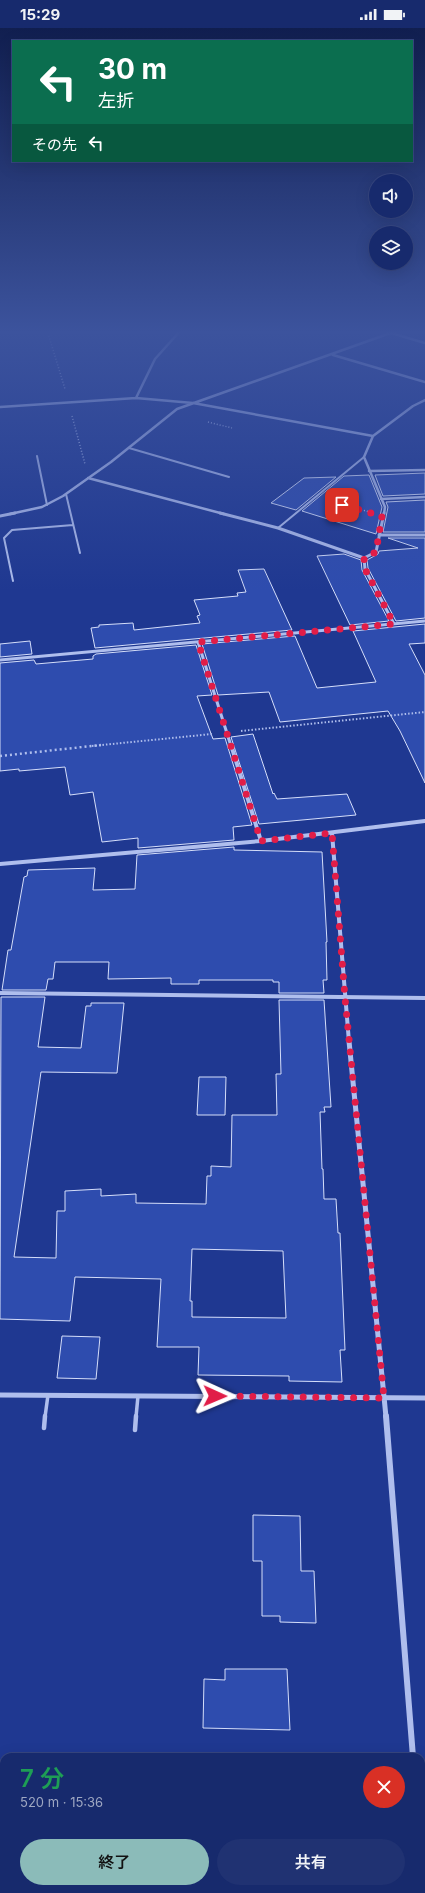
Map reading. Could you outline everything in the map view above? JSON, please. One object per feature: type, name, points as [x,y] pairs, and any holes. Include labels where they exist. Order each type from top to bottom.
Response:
[{"type":"street","points":[[0,516],[42,507],[66,494],[129,448],[167,417]]},
{"type":"street","points":[[270,417],[373,436]]},
{"type":"street","points":[[88,478],[278,528],[364,558],[376,552],[385,507],[364,457],[373,436],[398,417]]},
{"type":"street","points":[[369,472],[425,470]]},
{"type":"street","points":[[381,499],[425,497]]},
{"type":"street","points":[[379,535],[425,535]]},
{"type":"street","points":[[364,558],[365,569],[394,624]]},
{"type":"street","points":[[0,660],[425,621]]},
{"type":"street","points":[[198,642],[261,841]]},
{"type":"street","points":[[0,864],[261,841],[425,821]]},
{"type":"street","points":[[332,833],[345,998],[384,1398],[413,1753]]},
{"type":"street","points":[[0,993],[425,998]]},
{"type":"street","points":[[0,1395],[425,1398]]},
{"type":"lane","points":[[129,448],[229,477]]},
{"type":"lane","points":[[37,456],[47,505]]},
{"type":"lane","points":[[278,528],[364,457]]},
{"type":"lane","points":[[66,494],[80,553]]},
{"type":"lane","points":[[13,580],[4,538],[12,530],[73,526]]},
{"type":"lane","points":[[44,1428],[48,1395]]},
{"type":"lane","points":[[135,1430],[138,1396]]},
{"type":"path","points":[[314,498],[382,516]]},
{"type":"path","points":[[0,756],[425,712]]},
{"type":"building","points":[[425,473],[425,494],[383,496],[375,475]]},
{"type":"building","points":[[369,475],[382,507],[376,534],[302,511],[344,476]]},
{"type":"building","points":[[336,477],[296,510],[271,503],[304,478]]},
{"type":"building","points":[[425,500],[425,532],[383,532],[388,507],[386,502]]},
{"type":"building","points":[[388,538],[425,538],[425,618],[396,621],[368,568],[367,560],[378,554],[379,551],[418,548]]},
{"type":"building","points":[[344,554],[361,560],[362,570],[389,621],[350,625],[317,556]]},
{"type":"building","points":[[264,569],[292,630],[95,648],[91,628],[99,627],[99,625],[133,623],[134,630],[200,623],[197,616],[200,615],[194,600],[238,596],[237,593],[246,592],[238,570]]},
{"type":"building","points":[[425,624],[425,643],[409,644],[425,675],[425,783],[400,731],[388,711],[280,722],[269,692],[218,695],[202,644],[295,636],[317,688],[376,682],[353,631]]},
{"type":"building","points":[[30,641],[32,654],[0,657],[0,644]]},
{"type":"building","points":[[196,645],[212,695],[197,696],[213,739],[225,738],[252,825],[233,827],[234,840],[138,848],[138,838],[102,842],[93,792],[70,795],[65,767],[0,771],[0,663],[34,660],[36,664],[93,659],[93,656],[96,654]]},
{"type":"building","points":[[253,734],[273,794],[274,793],[277,799],[347,794],[356,815],[259,824],[231,737]]},
{"type":"building","points":[[234,847],[234,850],[322,852],[327,942],[327,980],[323,980],[324,993],[279,993],[279,982],[273,982],[273,980],[199,980],[199,984],[171,984],[171,978],[108,979],[109,962],[55,962],[53,979],[48,979],[46,990],[2,990],[8,950],[11,950],[24,877],[27,876],[28,870],[95,868],[93,890],[135,889],[137,855]]},
{"type":"building","points":[[1,997],[45,997],[38,1047],[81,1048],[86,1006],[91,1006],[91,1003],[124,1003],[117,1073],[41,1072],[14,1257],[56,1258],[57,1211],[65,1211],[65,1191],[101,1189],[101,1196],[136,1194],[136,1203],[206,1204],[207,1176],[211,1176],[211,1166],[231,1167],[232,1115],[277,1115],[276,1074],[281,1074],[279,1000],[324,1000],[331,1107],[324,1107],[325,1112],[320,1112],[322,1169],[324,1199],[336,1199],[338,1233],[340,1233],[345,1350],[340,1350],[342,1382],[289,1381],[289,1376],[198,1375],[199,1347],[157,1347],[161,1279],[75,1277],[70,1321],[0,1319]],"holes":[[[192,1249],[283,1251],[286,1318],[192,1317],[192,1301],[190,1301]]]},
{"type":"building","points":[[199,1077],[226,1077],[225,1115],[197,1115]]},
{"type":"building","points":[[62,1336],[100,1337],[96,1379],[57,1378]]},
{"type":"building","points":[[253,1515],[300,1516],[301,1571],[314,1571],[316,1623],[280,1622],[280,1616],[262,1616],[262,1561],[253,1561]]},
{"type":"building","points":[[225,1669],[287,1669],[290,1730],[203,1728],[204,1679],[225,1680]]},
{"type":"route","points":[[215,1396],[384,1398],[345,998],[332,833],[261,841],[198,642],[394,624],[365,569],[364,558],[376,552],[382,516],[342,505]]}]
